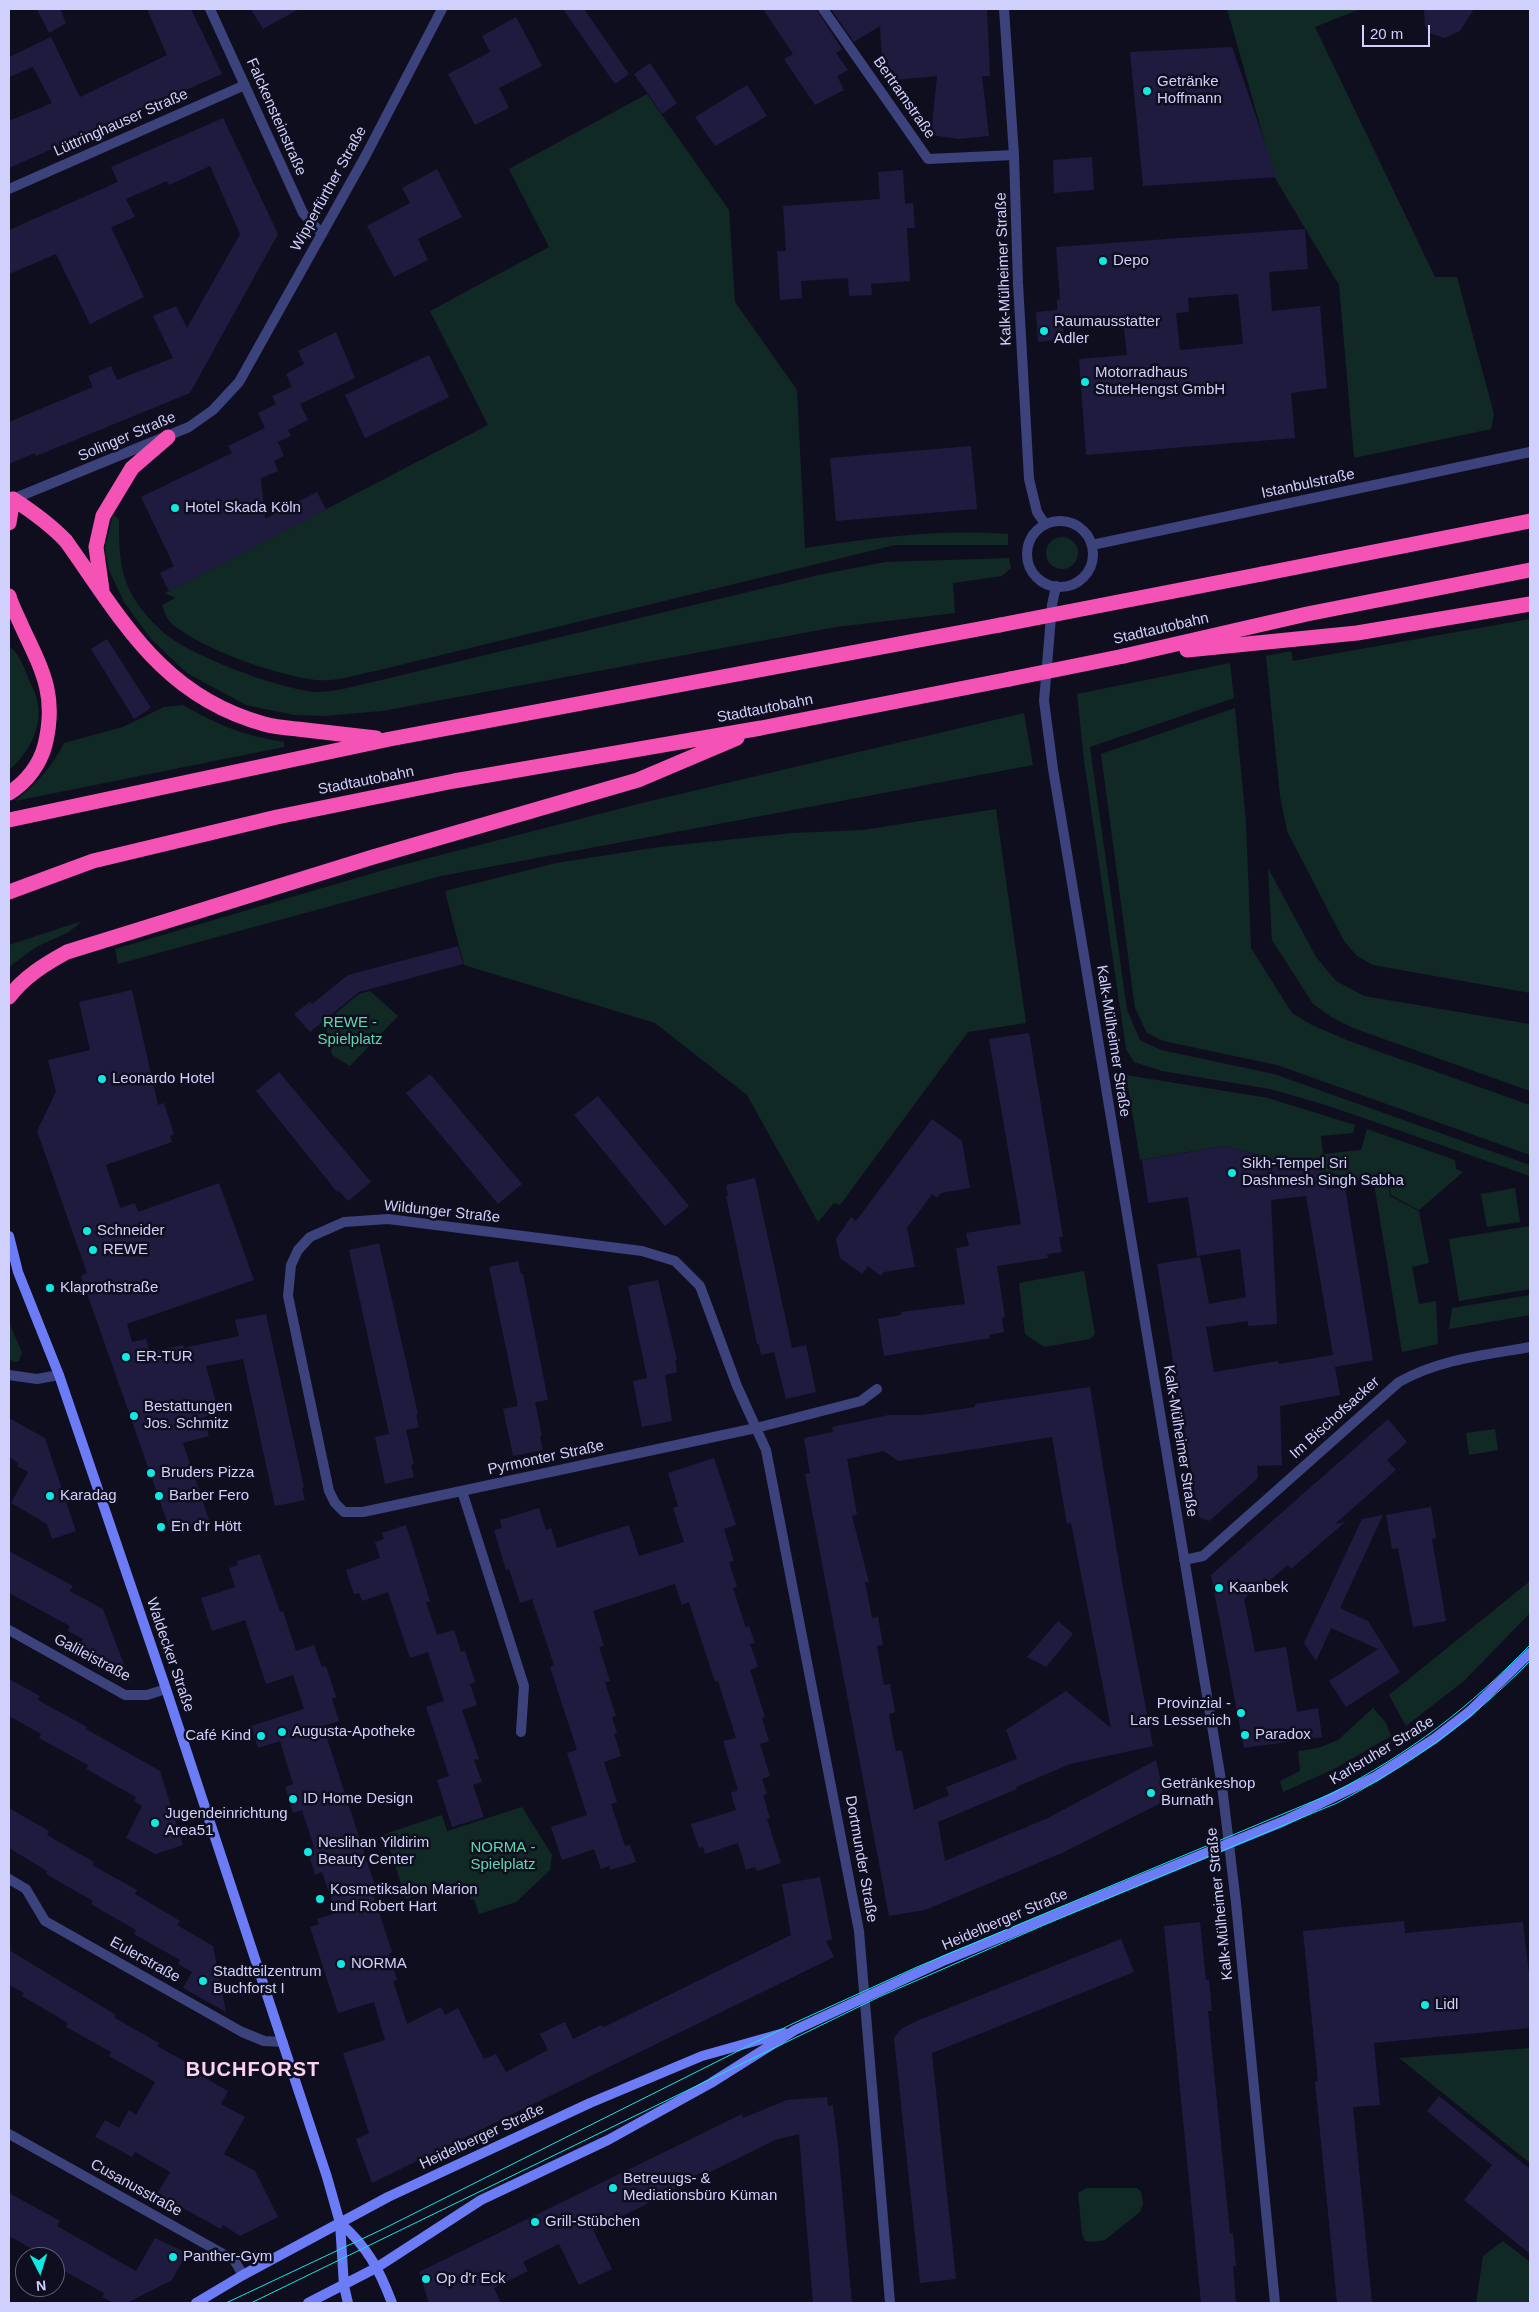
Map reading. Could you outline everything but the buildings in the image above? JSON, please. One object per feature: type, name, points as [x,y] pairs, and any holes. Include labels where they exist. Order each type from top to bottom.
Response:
[{"type":"highway","points":[[104,597],[96,547],[103,516],[132,468],[168,437]]},
{"type":"highway","points":[[9,523],[10,500]]},
{"type":"highway","points":[[10,500],[54,529],[66,541],[125,626],[154,659],[188,690],[228,712],[265,725],[390,739]]},
{"type":"highway","points":[[9,820],[390,739],[1000,625],[1530,521]]},
{"type":"highway","name":"Stadtautobahn","points":[[9,892],[94,861],[277,816],[454,781],[761,728],[1124,656],[1307,614],[1530,570]]},
{"type":"highway","points":[[9,596],[36,655],[50,695],[50,726],[42,756],[33,771],[9,793]]},
{"type":"highway","points":[[1124,656],[1356,633],[1530,604]]},
{"type":"highway","points":[[9,626],[27,637]]},
{"type":"highway","points":[[9,997],[16,988],[40,967],[67,952],[363,860],[638,780],[761,728]]},
{"type":"street","name":"Falckensteinstraße","points":[[210,9],[303,214],[322,234]]},
{"type":"street","name":"Wipperfürther Straße","points":[[239,382],[366,155],[442,9]]},
{"type":"street","name":"Bertramstraße","points":[[823,9],[928,159],[1014,155]]},
{"type":"street","name":"Kalk-Mülheimer Straße","points":[[1004,9],[1014,155],[1018,283],[1029,479],[1038,512],[1044,524]]},
{"type":"street","name":"Lüttringhauser Straße","points":[[9,189],[245,85]]},
{"type":"street","name":"Solinger Straße","points":[[10,500],[189,427],[213,410],[239,382]]},
{"type":"street","name":"Istanbulstraße","points":[[1092,545],[1530,452]]},
{"type":"street","points":[[1063,520],[1074,523],[1084,530],[1092,545],[1093,561],[1089,572],[1071,586],[1056,586],[1040,580],[1032,573],[1028,563],[1029,542],[1034,532],[1044,524],[1063,520]]},
{"type":"street","name":"Kalk-Mülheimer Straße","points":[[1056,586],[1050,622],[1044,701],[1053,770],[1222,1786],[1275,2303]]},
{"type":"street","name":"Wildunger Straße","points":[[462,1491],[353,1512],[344,1512],[334,1503],[329,1491],[288,1296],[290,1265],[298,1250],[310,1237],[344,1222],[388,1219],[642,1251],[675,1261],[700,1286],[737,1386],[756,1428]]},
{"type":"street","name":"Waldecker Straße","points":[[9,1236],[18,1272],[59,1375],[284,2042],[340,2223],[344,2286],[348,2303]]},
{"type":"street","name":"Waldecker Straße","points":[[9,1260],[18,1272]]},
{"type":"street","name":"Im Bischofsacker","points":[[1184,1560],[1203,1556],[1399,1382],[1421,1369],[1446,1362],[1530,1347]]},
{"type":"street","points":[[9,1375],[37,1379],[59,1375]]},
{"type":"street","name":"Pyrmonter Straße","points":[[462,1491],[756,1428],[861,1401],[877,1389]]},
{"type":"street","name":"Dortmunder Straße","points":[[756,1428],[766,1450],[859,1931],[890,2303]]},
{"type":"street","points":[[462,1491],[524,1686],[521,1732]]},
{"type":"street","name":"Galileistraße","points":[[9,1630],[125,1695],[146,1695],[166,1689]]},
{"type":"street","name":"Karlsruher Straße","points":[[1229,1843],[1335,1798],[1413,1753],[1469,1712],[1530,1653]]},
{"type":"street","name":"Heidelberger Straße","points":[[308,2303],[376,2268],[481,2200],[608,2140],[711,2083],[795,2030],[945,1960],[1229,1843]]},
{"type":"street","name":"Eulerstraße","points":[[9,1879],[26,1889],[45,1921],[242,2032],[264,2041],[284,2042]]},
{"type":"street","name":"Heidelberger Straße","points":[[196,2303],[243,2274],[396,2193],[590,2103],[702,2056],[795,2030]]},
{"type":"street","name":"Cusanusstraße","points":[[9,2134],[234,2260],[243,2274]]},
{"type":"street","points":[[340,2223],[359,2239],[376,2268],[392,2303]]},
{"type":"green space","points":[[1227,9],[1360,9],[1315,27],[1435,277],[1457,277],[1494,414],[1491,429],[1354,458],[1339,285],[1275,178]]},
{"type":"green space","points":[[647,94],[729,210],[735,302],[797,390],[805,548],[880,538],[957,533],[1008,534],[1008,545],[895,545],[371,672],[331,680],[302,678],[240,660],[200,642],[170,622],[162,605],[175,598],[165,593],[488,425],[430,311],[549,247],[509,169]]},
{"type":"green space","points":[[113,514],[119,520],[120,557],[127,584],[138,605],[163,632],[198,654],[240,672],[283,686],[317,692],[352,687],[819,575],[885,562],[1009,558],[1011,568],[1002,576],[953,583],[955,613],[836,627],[382,711],[324,716],[294,715],[246,705],[187,673],[151,639],[124,602],[109,570],[105,549]]},
{"type":"green space","points":[[1062,537],[1068,538],[1073,542],[1077,547],[1077,559],[1073,564],[1068,568],[1062,569],[1056,568],[1051,564],[1047,559],[1046,553],[1047,547],[1051,542],[1056,538]]},
{"type":"green space","points":[[1530,619],[1530,993],[1373,965],[1357,956],[1344,941],[1287,831],[1280,796],[1266,656],[1291,651],[1293,661]]},
{"type":"green space","points":[[9,646],[18,655],[24,667],[36,697],[39,714],[32,741],[22,757],[9,770]]},
{"type":"green space","points":[[1230,663],[1234,698],[1090,747],[1127,1010],[1140,1040],[1161,1050],[1274,1074],[1530,1165],[1530,1176],[1326,1105],[1270,1089],[1162,1071],[1134,1062],[1126,1049],[1084,760],[1077,694]]},
{"type":"green space","points":[[183,705],[232,729],[284,742],[284,747],[15,801],[43,775],[64,743],[123,727],[164,707]]},
{"type":"green space","points":[[1235,708],[1246,823],[1251,948],[1292,1013],[1312,1025],[1349,1041],[1530,1105],[1530,1155],[1277,1065],[1163,1041],[1147,1033],[1135,1008],[1101,754]]},
{"type":"green space","points":[[1024,713],[1033,765],[441,876],[118,964],[115,949],[394,867],[642,803]]},
{"type":"green space","points":[[996,809],[1026,1023],[968,1032],[840,1205],[834,1203],[818,1222],[747,1095],[655,1023],[464,965],[445,891],[556,863],[659,847],[793,833],[863,830]]},
{"type":"green space","points":[[1268,868],[1316,957],[1336,981],[1364,996],[1530,1024],[1530,1091],[1353,1028],[1333,1018],[1313,1004],[1272,940]]},
{"type":"green space","points":[[82,921],[69,932],[36,947],[9,967],[9,945]]},
{"type":"green space","name":"REWE - Spielplatz","points":[[370,991],[398,1016],[350,1066],[332,1055],[325,1022],[359,994]]},
{"type":"green space","points":[[1126,1075],[1268,1098],[1355,1125],[1353,1133],[1321,1136],[1323,1154],[1361,1150],[1367,1129],[1455,1160],[1456,1169],[1463,1172],[1419,1210],[1391,1195],[1388,1180],[1390,1196],[1419,1211],[1429,1263],[1412,1267],[1419,1304],[1436,1301],[1438,1344],[1402,1352],[1374,1184],[1224,1146],[1140,1160]]},
{"type":"green space","points":[[1515,1188],[1520,1222],[1487,1227],[1481,1194]]},
{"type":"green space","points":[[1530,1226],[1530,1289],[1459,1301],[1449,1239]]},
{"type":"green space","points":[[1084,1271],[1095,1334],[1090,1339],[1044,1347],[1025,1334],[1019,1283]]},
{"type":"green space","points":[[1530,1295],[1530,1315],[1449,1329],[1452,1308]]},
{"type":"green space","points":[[9,1322],[22,1353],[19,1361],[14,1362],[9,1359]]},
{"type":"green space","points":[[1495,1429],[1498,1450],[1469,1455],[1466,1433]]},
{"type":"green space","points":[[1530,1581],[1530,1613],[1465,1680],[1406,1726],[1389,1695]]},
{"type":"green space","points":[[1373,1708],[1386,1723],[1391,1736],[1336,1768],[1283,1792],[1280,1781],[1300,1771],[1298,1751],[1318,1748],[1338,1740]]},
{"type":"green space","name":"NORMA - Spielplatz","points":[[522,1807],[552,1855],[550,1870],[516,1902],[479,1914],[474,1899],[471,1900],[467,1883],[448,1890],[446,1885],[406,1899],[385,1834],[442,1815],[447,1831]]},
{"type":"green space","points":[[1530,2048],[1530,2163],[1399,2058]]},
{"type":"green space","points":[[1087,2188],[1137,2188],[1141,2192],[1143,2204],[1140,2212],[1105,2240],[1085,2241],[1082,2234],[1078,2193]]},
{"type":"green space","points":[[1503,2241],[1530,2262],[1530,2303],[1476,2303],[1483,2256]]},
{"type":"tram line","points":[[226,2303],[383,2229],[792,2024],[917,1967],[1333,1793],[1388,1762],[1438,1728],[1484,1689],[1530,1645]]},
{"type":"tram line","points":[[251,2303],[881,1996],[1044,1925],[1337,1803],[1391,1773],[1440,1740],[1508,1683],[1530,1661]]},
{"type":"place","name":"Getränke Hoffmann","points":[[1147,91]]},
{"type":"place","name":"Depo","points":[[1103,261]]},
{"type":"place","name":"Raumausstatter Adler","points":[[1044,331]]},
{"type":"place","name":"Motorradhaus StuteHengst GmbH","points":[[1085,382]]},
{"type":"place","name":"Hotel Skada Köln","points":[[175,508]]},
{"type":"place","name":"Leonardo Hotel","points":[[102,1079]]},
{"type":"place","name":"Sikh-Tempel Sri Dashmesh Singh Sabha","points":[[1232,1173]]},
{"type":"place","name":"Schneider","points":[[87,1231]]},
{"type":"place","name":"REWE","points":[[93,1250]]},
{"type":"place","name":"Klaprothstraße","points":[[50,1288]]},
{"type":"place","name":"ER-TUR","points":[[126,1357]]},
{"type":"place","name":"Bestattungen Jos. Schmitz","points":[[134,1416]]},
{"type":"place","name":"Bruders Pizza","points":[[151,1473]]},
{"type":"place","name":"Karadag","points":[[50,1496]]},
{"type":"place","name":"Barber Fero","points":[[159,1496]]},
{"type":"place","name":"En d'r Hött","points":[[161,1527]]},
{"type":"place","name":"Kaanbek","points":[[1219,1588]]},
{"type":"place","name":"Provinzial - Lars Lessenich","points":[[1241,1713]]},
{"type":"place","name":"Augusta-Apotheke","points":[[282,1732]]},
{"type":"place","name":"Paradox","points":[[1245,1735]]},
{"type":"place","name":"Café Kind","points":[[261,1736]]},
{"type":"place","name":"Getränkeshop Burnath","points":[[1151,1793]]},
{"type":"place","name":"ID Home Design","points":[[293,1799]]},
{"type":"place","name":"Jugendeinrichtung Area51","points":[[155,1823]]},
{"type":"place","name":"Neslihan Yildirim Beauty Center","points":[[308,1852]]},
{"type":"place","name":"Kosmetiksalon Marion und Robert Hart","points":[[320,1899]]},
{"type":"place","name":"NORMA","points":[[341,1964]]},
{"type":"place","name":"Stadtteilzentrum Buchforst I","points":[[203,1981]]},
{"type":"place","name":"Lidl","points":[[1425,2005]]},
{"type":"place","name":"Betreuugs- & Mediationsbüro Küman","points":[[613,2188]]},
{"type":"place","name":"Grill-Stübchen","points":[[535,2222]]},
{"type":"place","name":"Panther-Gym","points":[[173,2257]]},
{"type":"place","name":"Op d'r Eck","points":[[426,2279]]},
{"type":"district","name":"BUCHFORST","points":[[253,2070]]}]
